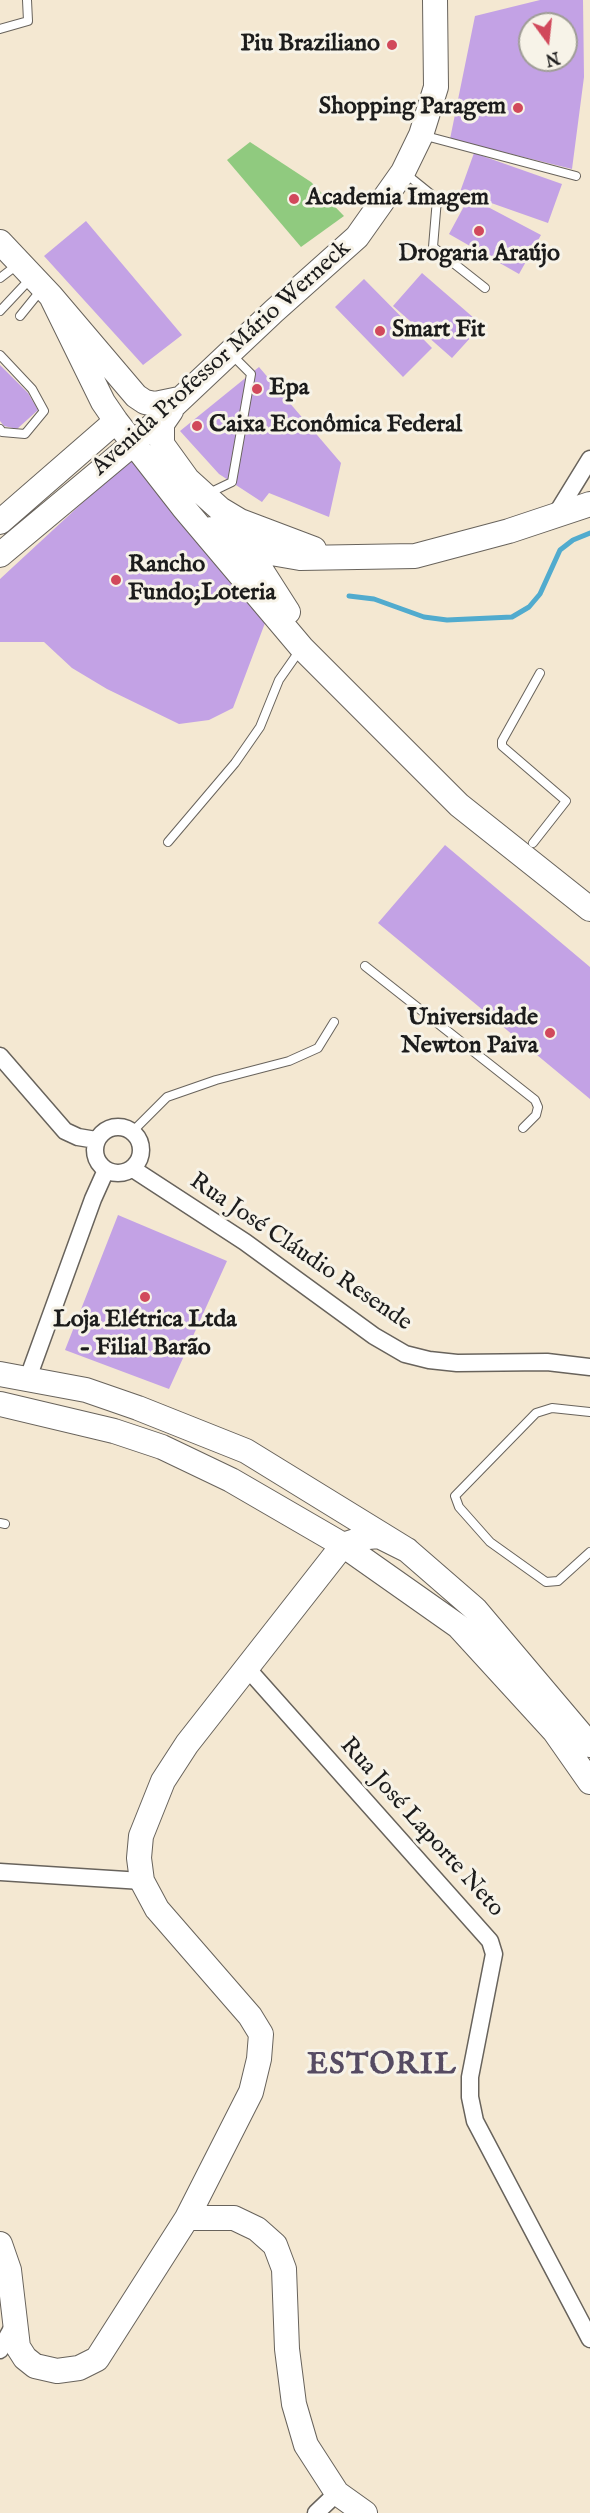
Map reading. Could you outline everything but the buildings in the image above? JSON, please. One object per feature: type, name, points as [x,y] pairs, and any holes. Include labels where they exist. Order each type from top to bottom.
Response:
[{"type":"street","name":"Avenida Professor Mário Werneck","points":[[0,555],[134,443],[229,352],[357,237],[403,172],[421,135],[436,87],[435,0]]},
{"type":"street","points":[[0,243],[37,281],[136,396],[145,402],[155,404],[179,399]]},
{"type":"street","points":[[37,281],[103,402],[116,421],[183,507],[302,648],[459,805],[528,849],[590,909]]},
{"type":"street","points":[[179,399],[162,424],[162,444],[188,480],[212,502],[248,549],[286,609],[302,648]]},
{"type":"street","name":"Avenida Professor Mário Werneck","points":[[0,522],[116,421]]},
{"type":"street","points":[[588,462],[584,474],[590,489]]},
{"type":"street","points":[[555,516],[588,462]]},
{"type":"street","points":[[212,502],[265,532],[339,558]]},
{"type":"street","points":[[183,507],[231,543],[248,549],[300,558],[339,558],[415,556],[509,531],[590,504]]},
{"type":"street","points":[[286,609],[281,582],[284,573],[300,558]]},
{"type":"street","points":[[0,1056],[65,1131],[78,1137],[96,1140]]},
{"type":"street","points":[[119,1126],[133,1131],[138,1138],[141,1153],[133,1169],[115,1173],[106,1170],[95,1157],[96,1140],[103,1131],[111,1127],[119,1126]]},
{"type":"street","name":"Rua José Cláudio Resende","points":[[133,1169],[246,1242],[374,1336],[405,1354],[429,1360],[457,1363],[547,1362],[590,1367]]},
{"type":"street","points":[[0,1389],[28,1378],[93,1199],[106,1170]]},
{"type":"street","points":[[0,1374],[86,1390],[246,1451],[408,1550],[475,1609],[590,1745]]},
{"type":"street","points":[[0,1404],[114,1431],[162,1448],[231,1480],[343,1545],[458,1626],[555,1732],[590,1782]]},
{"type":"street","points":[[0,2244],[9,2270],[18,2347],[35,2366],[57,2371],[79,2368],[97,2359],[187,2218],[251,2092],[259,2059],[261,2034],[250,2016],[157,1909],[142,1881],[139,1858],[141,1836],[163,1781],[187,1744],[343,1545],[358,1539],[379,1536],[408,1550]]},
{"type":"street","name":"Rua José Laporte Neto","points":[[247,1668],[490,1941],[494,1954],[470,2078],[470,2097],[475,2121],[590,2339]]},
{"type":"street","points":[[0,1872],[142,1881]]},
{"type":"street","points":[[205,2184],[226,2213],[257,2229],[275,2245],[284,2269],[287,2349],[294,2404],[306,2445],[337,2493],[365,2513]]},
{"type":"street","points":[[187,2218],[234,2218]]},
{"type":"street","points":[[0,2350],[15,2323]]},
{"type":"street","points":[[316,2513],[337,2493]]},
{"type":"lane","points":[[0,29],[28,21],[27,0]]},
{"type":"lane","points":[[421,135],[576,176]]},
{"type":"lane","points":[[403,172],[437,199],[434,247],[485,288]]},
{"type":"lane","points":[[0,278],[37,281]]},
{"type":"lane","points":[[0,311],[37,281]]},
{"type":"lane","points":[[20,315],[37,281]]},
{"type":"lane","points":[[212,502],[232,483],[251,374],[229,352]]},
{"type":"lane","points":[[0,355],[32,388],[44,411],[25,434],[2,432],[0,429]]},
{"type":"lane","points":[[168,842],[235,763],[260,727],[279,680],[302,648]]},
{"type":"lane","points":[[528,849],[566,801],[502,746],[502,741],[540,673]]},
{"type":"lane","points":[[365,966],[535,1100],[538,1107],[536,1115],[523,1128]]},
{"type":"lane","points":[[133,1131],[167,1097],[216,1080],[289,1061],[318,1048],[334,1022]]},
{"type":"lane","points":[[590,1412],[552,1408],[536,1413],[455,1496],[459,1507],[490,1542],[546,1582],[558,1581],[590,1552]]},
{"type":"green space","name":"Academia Imagem","points":[[250,142],[311,182],[344,216],[301,247],[227,160]]},
{"type":"waterway","points":[[349,596],[374,599],[424,617],[447,620],[512,617],[529,607],[540,594],[560,550],[573,540],[590,533]]},
{"type":"place","name":"Piu Braziliano","points":[[392,45]]},
{"type":"place","name":"Shopping Paragem","points":[[518,108]]},
{"type":"place","name":"Academia Imagem","points":[[294,199]]},
{"type":"place","name":"Drogaria Araújo","points":[[479,231]]},
{"type":"place","name":"Smart Fit","points":[[380,331]]},
{"type":"place","name":"Epa","points":[[257,389]]},
{"type":"place","name":"Caixa Econômica Federal","points":[[197,426]]},
{"type":"place","name":"Rancho Fundo;Loteria","points":[[116,580]]},
{"type":"place","name":"Universidade Newton Paiva","points":[[550,1033]]},
{"type":"place","name":"Loja Elétrica Ltda - Filial Barão","points":[[145,1297]]},
{"type":"district","name":"ESTORIL","points":[[382,2067]]}]
